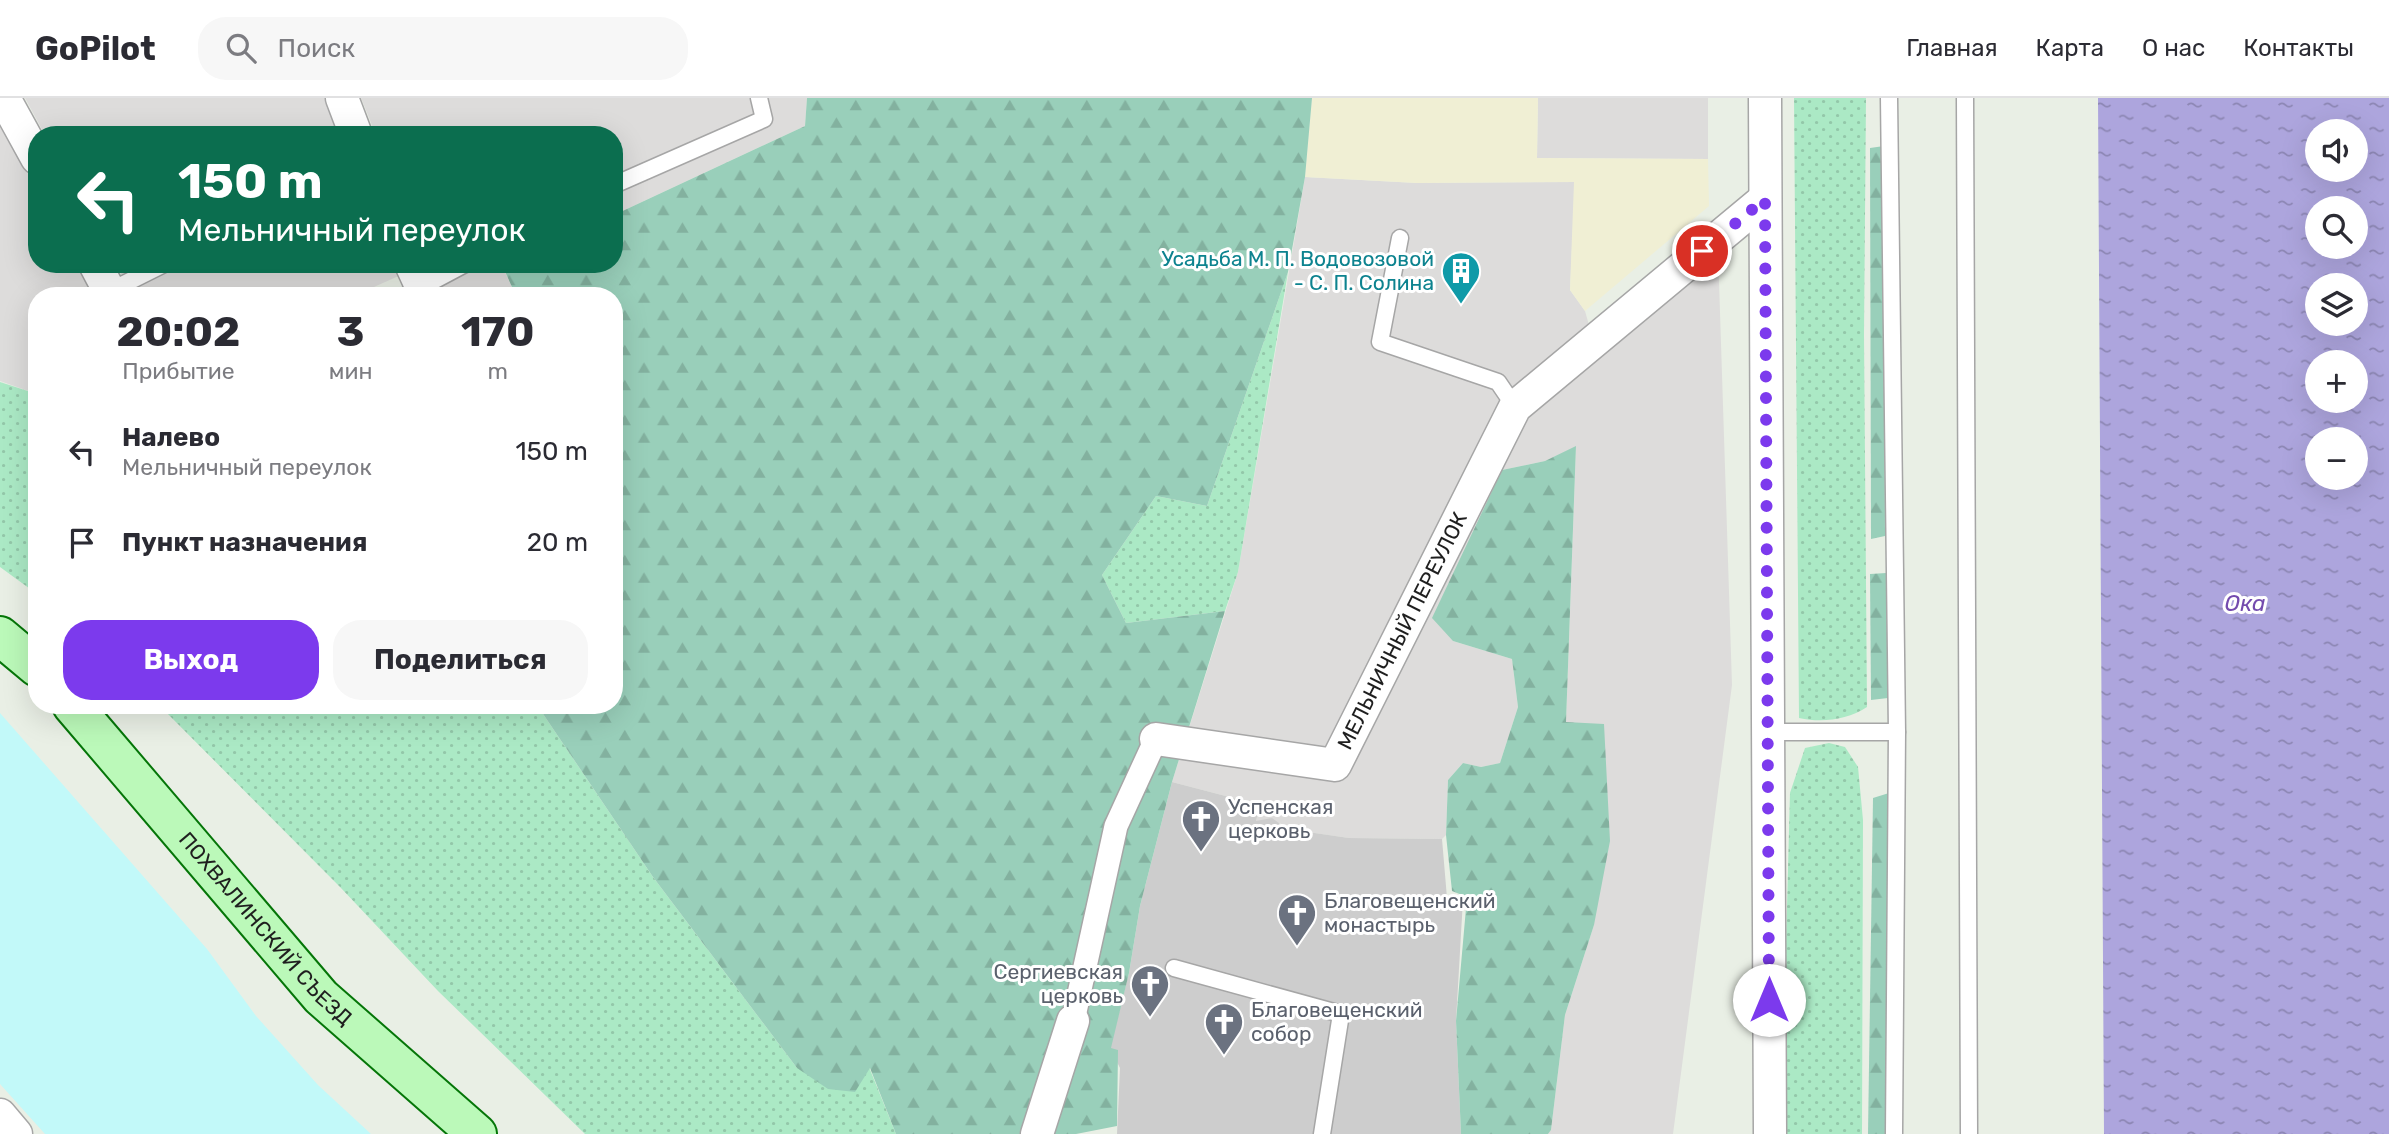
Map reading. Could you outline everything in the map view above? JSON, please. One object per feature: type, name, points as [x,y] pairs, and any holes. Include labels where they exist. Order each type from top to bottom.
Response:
[{"type":"main road","points":[[0,636],[28,659]]},
{"type":"main road","name":"ПОХВАЛИНСКИЙ СЪЕЗД","points":[[80,714],[321,997],[477,1134]]},
{"type":"street","points":[[4,98],[28,142]]},
{"type":"street","points":[[342,98],[353,126]]},
{"type":"street","points":[[1765,98],[1770,1134]]},
{"type":"street","name":"МЕЛЬНИЧНЫЙ ПЕРЕУЛОК","points":[[1037,1134],[1073,1021],[1116,827],[1156,739],[1335,765],[1515,407],[1765,199]]},
{"type":"street","points":[[0,1115],[16,1134]]},
{"type":"lane","points":[[623,181],[764,119],[759,98]]},
{"type":"lane","points":[[1889,98],[1897,732],[1894,1134]]},
{"type":"lane","points":[[1965,98],[1969,1134]]},
{"type":"lane","points":[[1400,237],[1380,342],[1498,382],[1515,407]]},
{"type":"lane","points":[[106,284],[138,273]]},
{"type":"lane","points":[[413,283],[440,273]]},
{"type":"lane","points":[[1767,732],[1897,732]]},
{"type":"lane","points":[[1174,968],[1341,1014],[1322,1134]]},
{"type":"shaded area","points":[[25,98],[330,98],[342,126],[40,126]]},
{"type":"shaded area","points":[[361,98],[807,98],[805,126],[623,211],[623,126],[372,126]]},
{"type":"shaded area","points":[[1312,98],[1538,98],[1537,158],[1708,159],[1709,206],[1585,311],[1570,290],[1574,182],[1417,183],[1305,177]]},
{"type":"shaded area","points":[[1538,98],[1708,98],[1708,159],[1537,158]]},
{"type":"shaded area","points":[[0,123],[28,174],[28,273],[81,273],[88,287],[28,287],[28,391],[0,381]]},
{"type":"shaded area","points":[[1305,177],[1417,183],[1575,182],[1570,290],[1585,311],[1598,357],[1718,250],[1732,685],[1673,1134],[1548,1134],[1551,1130],[1565,1015],[1594,925],[1566,722],[1576,447],[1545,461],[1502,470],[1453,641],[1512,659],[1518,707],[1500,763],[1481,767],[1463,763],[1448,780],[1446,835],[1442,839],[1349,838],[1286,829],[1280,823],[1256,821],[1260,805],[1172,782],[1238,572]]},
{"type":"shaded area","points":[[121,273],[403,274],[374,287],[128,287]]},
{"type":"shaded area","points":[[427,273],[505,273],[512,287],[428,287]]},
{"type":"shaded area","points":[[0,713],[207,949],[256,1016],[318,1085],[371,1134],[45,1134],[0,1084]]},
{"type":"shaded area","name":"Благовещенский монастырь","points":[[1172,782],[1260,805],[1256,821],[1272,818],[1287,829],[1349,838],[1442,839],[1447,898],[1463,899],[1456,1021],[1461,1134],[1117,1134],[1120,1068],[1110,1048],[1129,973],[1140,906]]},
{"type":"green space","points":[[807,98],[1312,98],[1305,177],[1288,272],[1207,506],[1156,496],[1102,575],[1126,623],[1225,611],[1172,782],[1140,906],[1129,973],[1111,1048],[1118,1050],[1117,1126],[1076,1134],[896,1134],[870,1068],[855,1092],[828,1089],[797,1068],[653,877],[543,714],[623,714],[623,287],[512,287],[506,273],[623,273],[623,211],[805,126]]},
{"type":"green space","points":[[1794,98],[1866,98],[1864,335],[1867,707],[1843,718],[1825,720],[1799,718]]},
{"type":"green space","points":[[1884,146],[1885,536],[1871,539],[1870,148]]},
{"type":"green space","points":[[1288,272],[1238,572],[1225,611],[1126,623],[1102,575],[1156,496],[1207,506]]},
{"type":"green space","points":[[0,382],[28,391],[28,587],[0,567]]},
{"type":"green space","points":[[1576,446],[1566,722],[1604,724],[1610,841],[1594,925],[1565,1015],[1551,1130],[1548,1134],[1461,1134],[1456,1021],[1467,897],[1452,891],[1446,835],[1448,780],[1463,763],[1481,767],[1500,763],[1518,707],[1512,659],[1453,641],[1432,618],[1502,470],[1545,461]]},
{"type":"green space","points":[[1886,573],[1888,698],[1871,700],[1870,574]]},
{"type":"green space","points":[[168,714],[543,714],[653,877],[797,1068],[869,1067],[896,1134],[585,1134],[438,991],[341,888]]},
{"type":"green space","points":[[1829,743],[1845,747],[1858,767],[1863,820],[1862,1134],[1781,1134],[1790,793],[1805,748]]},
{"type":"green space","points":[[1889,793],[1887,1134],[1868,1134],[1873,798]]},
{"type":"water","name":"Ока","points":[[2098,98],[2389,98],[2389,1134],[2104,1134]]},
{"type":"place","name":"Усадьба М. П. Водовозовой - С. П. Солина","points":[[1461,305]]},
{"type":"place","name":"Успенская церковь","points":[[1201,853]]},
{"type":"place","name":"Благовещенский монастырь","points":[[1297,947]]},
{"type":"place","name":"Сергиевская церковь","points":[[1150,1018]]},
{"type":"place","name":"Благовещенский собор","points":[[1224,1056]]},
{"type":"route","points":[[1702,251],[1765,199],[1769,1000]]}]
